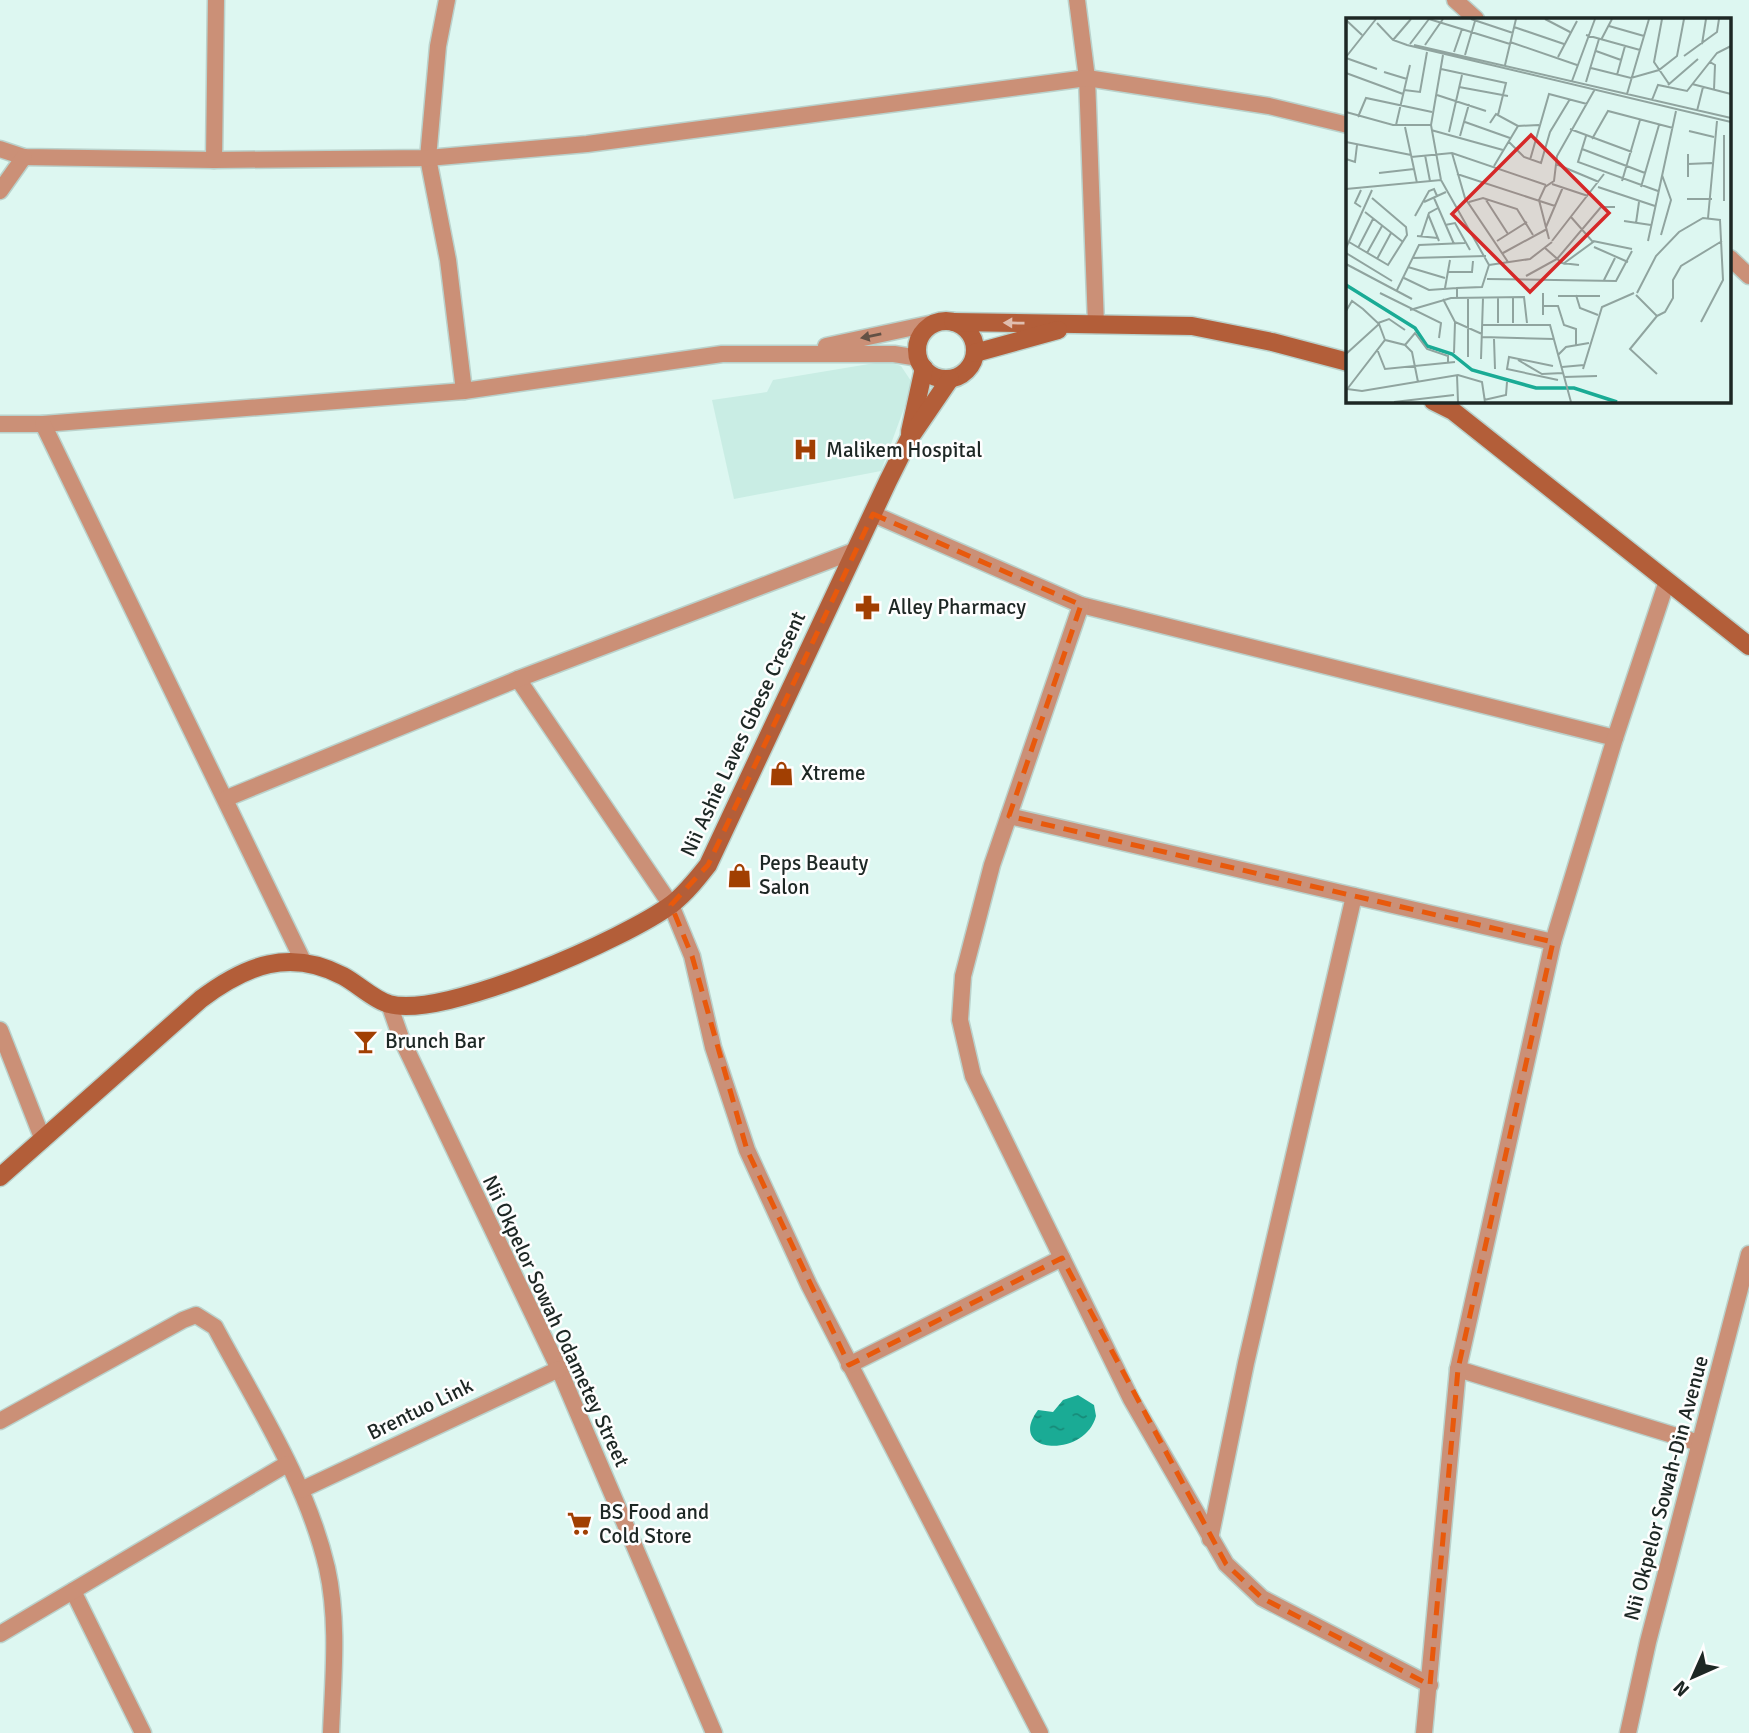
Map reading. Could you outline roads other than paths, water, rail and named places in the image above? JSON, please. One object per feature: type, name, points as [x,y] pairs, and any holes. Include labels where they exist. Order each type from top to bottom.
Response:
[{"type":"street","points":[[214,160],[216,0]]},
{"type":"street","points":[[447,0],[438,46],[428,158],[448,260],[464,391]]},
{"type":"street","points":[[1077,0],[1087,78],[1097,325]]},
{"type":"street","points":[[1455,0],[1475,18]]},
{"type":"street","points":[[0,149],[24,157],[214,160],[428,158],[600,142],[1087,78],[1269,106],[1346,125]]},
{"type":"street","points":[[0,191],[24,157]]},
{"type":"street","points":[[1732,260],[1749,276]]},
{"type":"street","points":[[800,352],[945,322],[1192,326],[1272,342],[1346,361]]},
{"type":"street","points":[[0,424],[43,424],[464,391],[722,354],[894,354],[921,363],[936,377],[950,379],[967,370],[975,353],[972,337],[945,322]]},
{"type":"street","points":[[921,363],[918,344],[925,330],[945,322]]},
{"type":"street","points":[[975,353],[1075,325]]},
{"type":"street","name":"Nii Ashie Laves Gbese Cresent","points":[[909,439],[921,363]]},
{"type":"street","name":"Nii Ashie Laves Gbese Cresent","points":[[389,1004],[429,1004],[479,994],[588,948],[671,905],[689,888],[713,856],[854,551],[909,439],[950,379]]},
{"type":"street","points":[[1438,402],[1458,406],[1749,646]]},
{"type":"street","points":[[43,424],[227,798],[303,961]]},
{"type":"street","points":[[873,514],[1081,605],[1615,738]]},
{"type":"street","points":[[227,798],[518,678],[854,551]]},
{"type":"street","points":[[1424,1733],[1458,1369],[1553,942],[1615,738],[1667,581]]},
{"type":"street","points":[[1081,605],[992,865],[963,975],[960,1020],[973,1076],[1131,1399],[1226,1564],[1262,1598],[1430,1685]]},
{"type":"street","points":[[518,678],[671,905],[692,956],[713,1047],[747,1150],[849,1365],[1040,1733]]},
{"type":"street","points":[[1009,816],[1553,942]]},
{"type":"street","points":[[1210,1539],[1246,1363],[1354,896]]},
{"type":"street","points":[[0,1177],[154,1038],[219,986],[259,967],[284,961],[303,961],[342,975],[389,1004]]},
{"type":"street","name":"Nii Okpelor Sowah Odametey Street","points":[[389,1004],[450,1142],[559,1369],[714,1733]]},
{"type":"street","points":[[0,1030],[43,1140]]},
{"type":"street","name":"Nii Okpelor Sowah-Din Avenue","points":[[1628,1733],[1699,1443],[1749,1254]]},
{"type":"street","points":[[849,1365],[1062,1258]]},
{"type":"street","points":[[0,1421],[196,1315],[215,1327],[301,1490],[327,1569],[335,1647],[331,1733]]},
{"type":"street","name":"Brentuo Link","points":[[301,1490],[559,1369]]},
{"type":"street","points":[[1458,1369],[1699,1443]]},
{"type":"street","points":[[0,1634],[287,1464]]},
{"type":"street","points":[[73,1591],[143,1733]]},
{"type":"water","points":[[1078,1395],[1094,1405],[1096,1416],[1089,1430],[1064,1445],[1050,1446],[1039,1443],[1032,1436],[1031,1425],[1038,1410],[1053,1412],[1063,1400]]},
{"type":"place","name":"Malikem Hospital","points":[[806,450]]},
{"type":"place","name":"Alley Pharmacy","points":[[868,607]]},
{"type":"place","name":"Xtreme","points":[[781,773]]},
{"type":"place","name":"Peps Beauty Salon","points":[[739,875]]},
{"type":"place","name":"Brunch Bar","points":[[365,1041]]},
{"type":"place","name":"BS Food and Cold Store","points":[[579,1524]]}]
